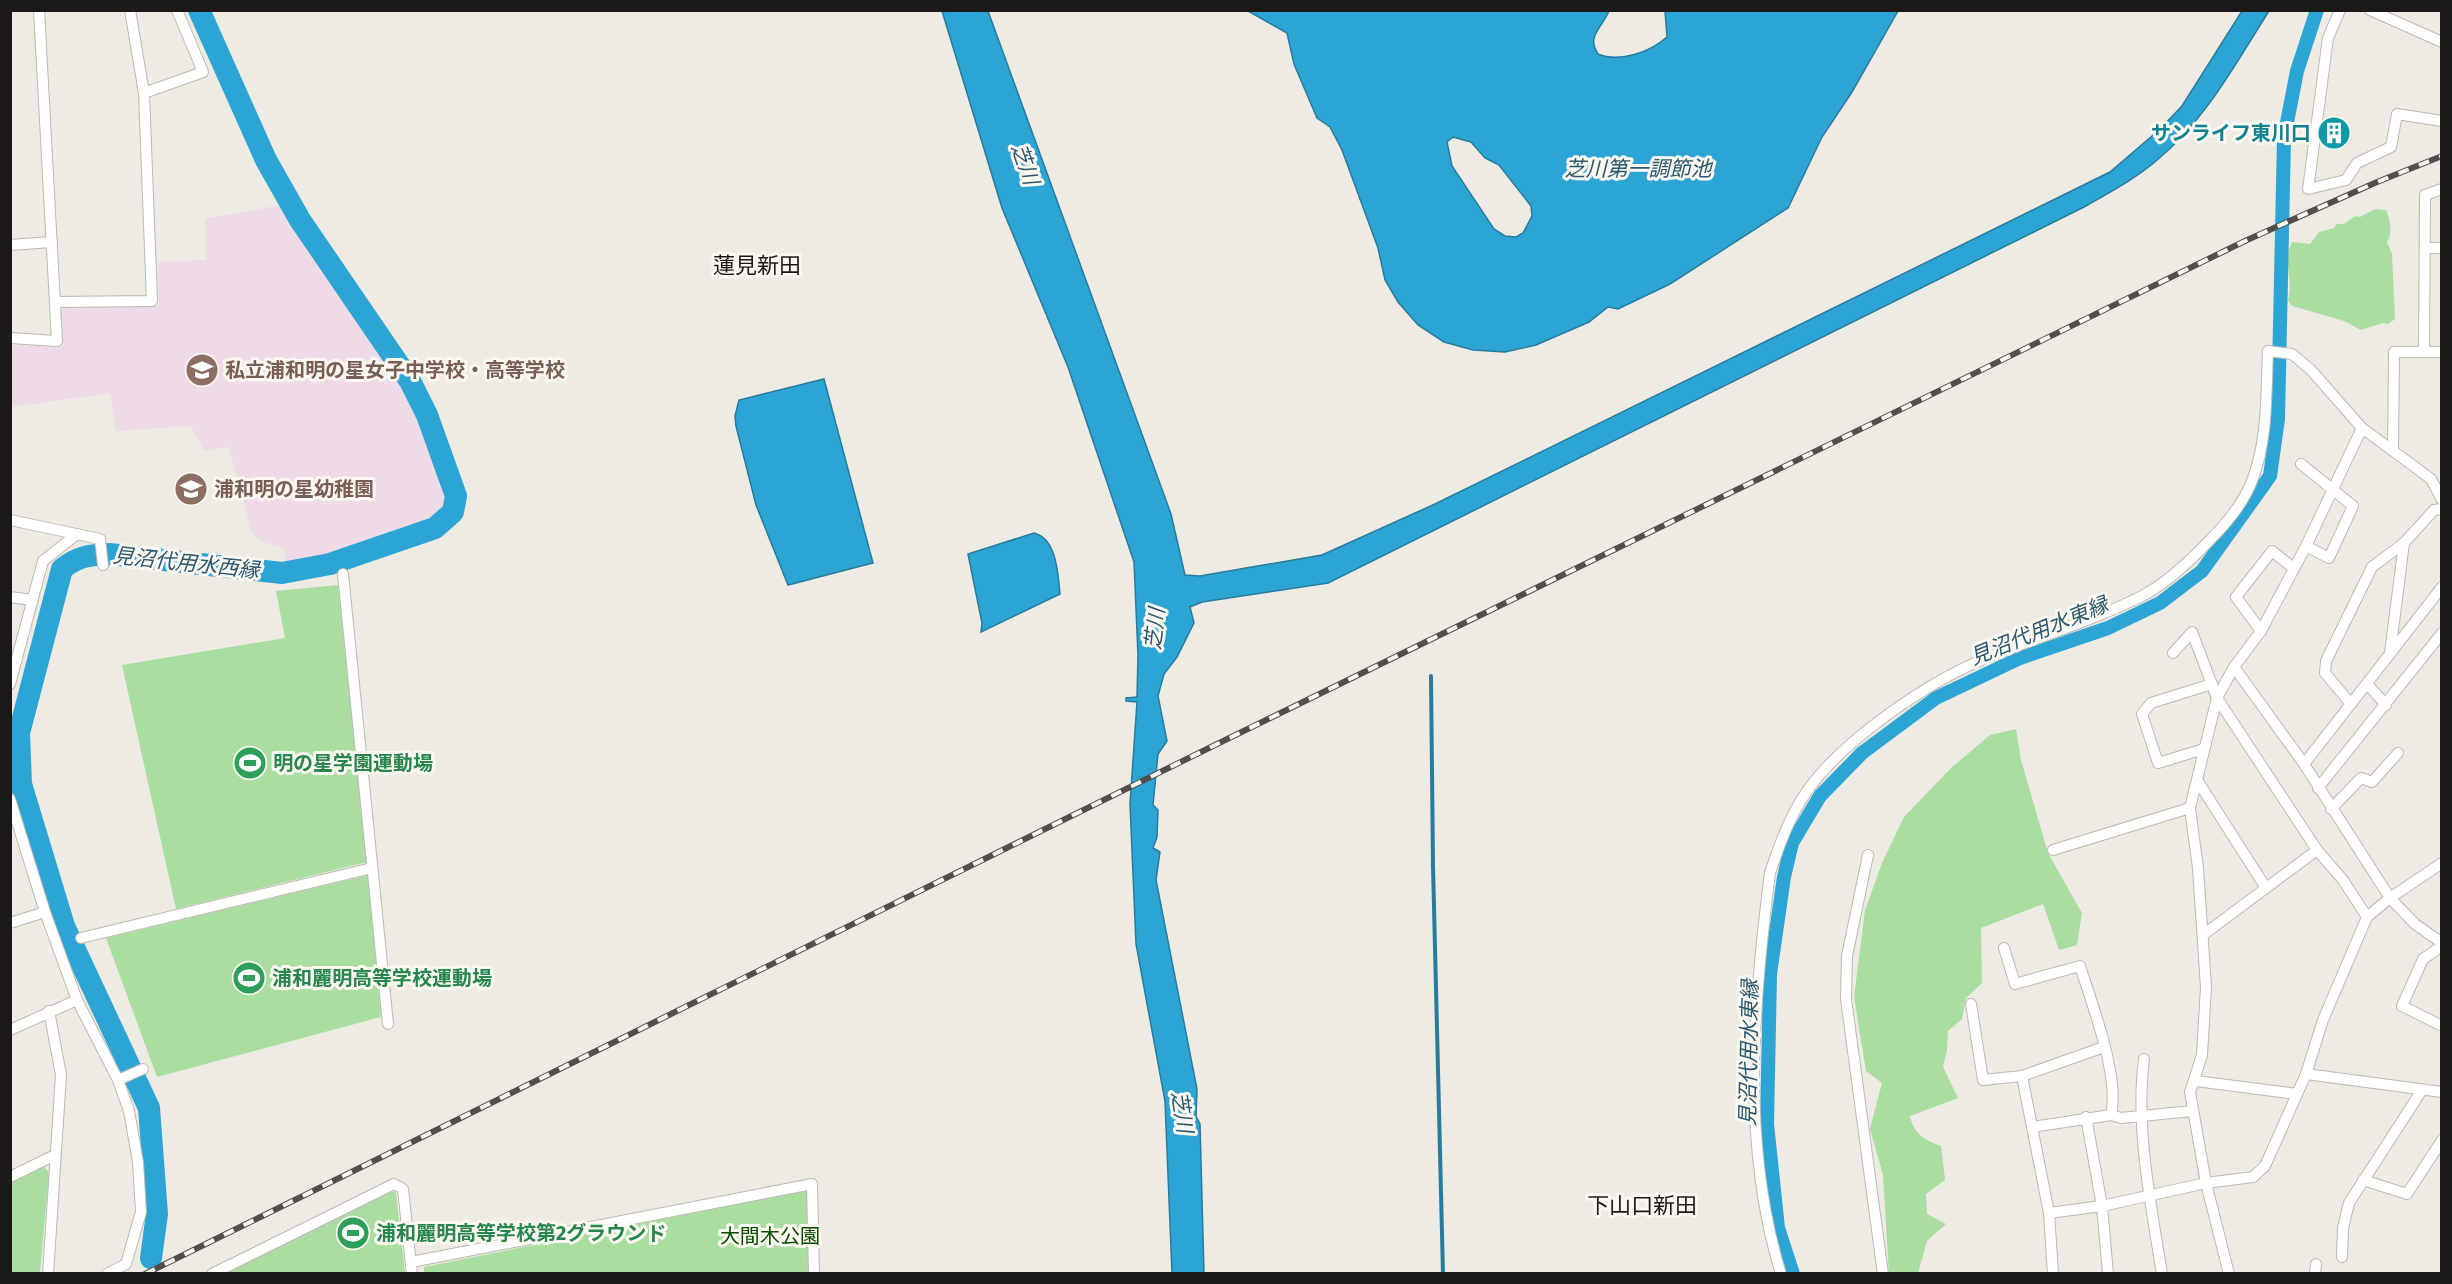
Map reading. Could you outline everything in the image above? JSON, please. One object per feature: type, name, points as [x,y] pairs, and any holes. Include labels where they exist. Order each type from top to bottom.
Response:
[{"type":"street","points":[[10,338],[57,341],[39,10]]},
{"type":"street","points":[[55,302],[152,301],[144,93],[129,10]]},
{"type":"street","points":[[144,93],[204,72],[177,10]]},
{"type":"street","points":[[2340,10],[2328,38],[2308,189],[2346,180],[2357,163],[2391,147],[2397,114],[2442,121]]},
{"type":"street","points":[[2370,10],[2442,42]]},
{"type":"street","points":[[2424,352],[2425,195],[2442,189]]},
{"type":"street","points":[[10,245],[52,242]]},
{"type":"street","points":[[2425,248],[2442,248]]},
{"type":"street","points":[[1781,1274],[1764,1212],[1753,1053],[1770,873],[1779,845],[1796,808],[1816,780],[1855,742],[1918,692],[1982,660],[2080,623],[2146,594],[2193,558],[2229,521],[2252,482],[2264,439],[2268,351],[2288,352],[2311,370],[2362,428],[2431,479],[2442,500]]},
{"type":"street","points":[[2393,449],[2394,352],[2442,352]]},
{"type":"street","points":[[2229,1274],[2205,1183],[2190,1092],[2196,1081],[2205,1029],[2206,987],[2190,808],[2217,698],[2235,667],[2261,631],[2292,567],[2306,546],[2331,489],[2362,428]]},
{"type":"street","points":[[2301,464],[2353,506],[2329,558],[2306,546]]},
{"type":"street","points":[[2351,704],[2325,673],[2326,661],[2372,567],[2404,543],[2434,510],[2442,509]]},
{"type":"street","points":[[10,520],[100,538],[103,565]]},
{"type":"street","points":[[10,684],[43,561],[77,534]]},
{"type":"street","points":[[2390,656],[2404,543]]},
{"type":"street","points":[[2261,631],[2236,597],[2272,551],[2292,567]]},
{"type":"street","points":[[343,574],[388,1024]]},
{"type":"street","points":[[2304,764],[2368,685],[2442,587]]},
{"type":"street","points":[[10,597],[33,600]]},
{"type":"street","points":[[2173,653],[2192,632],[2217,698],[2317,850],[2343,880],[2367,917]]},
{"type":"street","points":[[2318,788],[2442,633]]},
{"type":"street","points":[[2235,667],[2304,764],[2390,898],[2415,924],[2442,945],[2423,959],[2402,1006],[2442,1026]]},
{"type":"street","points":[[2204,749],[2158,763],[2142,714],[2151,704],[2212,684]]},
{"type":"street","points":[[2368,685],[2386,705]]},
{"type":"street","points":[[2331,809],[2361,778],[2372,782],[2398,753]]},
{"type":"street","points":[[2197,780],[2266,888]]},
{"type":"street","points":[[10,799],[45,912],[77,1000],[118,1080],[129,1111],[138,1162],[141,1212],[126,1264],[107,1274]]},
{"type":"street","points":[[2053,850],[2190,808]]},
{"type":"street","points":[[2203,935],[2317,850]]},
{"type":"street","points":[[1868,855],[1847,957],[1846,980],[1883,1274]]},
{"type":"street","points":[[2049,1214],[2102,1206],[2205,1183],[2253,1177],[2265,1166],[2306,1074],[2323,1020],[2367,917],[2390,898],[2442,863]]},
{"type":"street","points":[[81,938],[372,868]]},
{"type":"street","points":[[10,923],[45,912]]},
{"type":"street","points":[[2004,948],[2015,984],[2080,966],[2104,1047],[2114,1104],[2111,1114]]},
{"type":"street","points":[[10,1030],[77,1000]]},
{"type":"street","points":[[1971,1004],[1983,1080],[2022,1076],[2104,1047]]},
{"type":"street","points":[[48,1274],[62,1075],[49,1011]]},
{"type":"street","points":[[2144,1059],[2141,1085],[2143,1116],[2150,1195],[2162,1274]]},
{"type":"street","points":[[118,1080],[143,1069]]},
{"type":"street","points":[[2306,1074],[2442,1092]]},
{"type":"street","points":[[2022,1076],[2049,1214],[2053,1274]]},
{"type":"street","points":[[2196,1081],[2297,1094]]},
{"type":"street","points":[[2342,1257],[2343,1228],[2349,1203],[2422,1090]]},
{"type":"street","points":[[2032,1128],[2111,1114],[2121,1118],[2192,1111]]},
{"type":"street","points":[[2086,1118],[2102,1206],[2108,1274]]},
{"type":"street","points":[[2363,1180],[2407,1194],[2442,1140]]},
{"type":"street","points":[[10,1177],[55,1155]]},
{"type":"street","points":[[212,1274],[394,1184],[403,1189],[411,1268],[812,1184],[814,1274]]},
{"type":"shaded area","name":"私立浦和明の星女子中学校・高等学校","points":[[281,205],[415,401],[447,490],[447,500],[442,512],[423,522],[370,545],[329,556],[285,562],[284,548],[260,541],[251,531],[229,447],[204,451],[191,426],[116,431],[110,393],[11,407],[10,345],[63,347],[60,312],[64,308],[159,306],[157,262],[206,260],[205,219]]},
{"type":"green space","points":[[2375,209],[2386,210],[2390,222],[2390,235],[2387,242],[2392,254],[2395,319],[2388,324],[2383,323],[2361,330],[2344,321],[2292,306],[2288,300],[2290,285],[2288,257],[2292,242],[2310,244],[2319,232],[2334,228],[2337,224],[2344,224],[2355,216],[2360,217]]},
{"type":"green space","name":"明の星学園運動場","points":[[338,585],[367,862],[176,909],[122,665],[285,638],[276,591]]},
{"type":"green space","points":[[2016,729],[2021,760],[2048,853],[2082,913],[2077,945],[2059,950],[2043,904],[1981,928],[1982,983],[1966,998],[1962,1019],[1948,1031],[1943,1067],[1958,1098],[1910,1116],[1921,1136],[1941,1146],[1945,1180],[1926,1194],[1927,1214],[1946,1224],[1927,1241],[1918,1273],[1889,1273],[1883,1175],[1870,1129],[1882,1083],[1866,1071],[1854,997],[1865,910],[1882,863],[1904,817],[1951,768],[1990,735]]},
{"type":"green space","name":"浦和麗明高等学校運動場","points":[[368,875],[381,1017],[157,1077],[106,938]]},
{"type":"green space","points":[[43,1166],[49,1172],[40,1273],[11,1274],[11,1182]]},
{"type":"green space","name":"大間木公園","points":[[807,1190],[809,1273],[424,1274],[424,1267]]},
{"type":"green space","name":"浦和麗明高等学校第2グラウンド","points":[[392,1191],[396,1193],[405,1273],[224,1274]]},
{"type":"water","name":"芝川","points":[[942,11],[988,11],[1171,514],[1185,575],[1200,576],[1322,555],[1435,504],[2110,172],[2159,130],[2182,106],[2242,11],[2269,11],[2232,71],[2190,128],[2140,174],[2086,206],[1328,583],[1202,602],[1190,607],[1194,623],[1177,657],[1164,674],[1158,696],[1167,741],[1158,754],[1153,805],[1158,810],[1157,837],[1153,848],[1160,852],[1156,880],[1197,1089],[1196,1116],[1200,1124],[1204,1274],[1172,1273],[1165,1101],[1136,944],[1130,804],[1137,702],[1126,701],[1126,698],[1137,697],[1138,655],[1134,562],[1068,367],[1002,208]]},
{"type":"water","name":"芝川第一調節池","points":[[1248,11],[1609,11],[1594,37],[1595,48],[1598,54],[1625,57],[1652,47],[1667,37],[1665,11],[1898,11],[1852,92],[1822,137],[1788,208],[1670,284],[1618,309],[1608,307],[1589,322],[1536,345],[1505,352],[1473,350],[1444,342],[1418,325],[1398,302],[1385,280],[1378,248],[1342,150],[1330,127],[1317,118],[1294,64],[1287,33]],"holes":[[[1453,137],[1471,142],[1485,158],[1499,165],[1531,206],[1532,216],[1523,233],[1516,237],[1505,236],[1494,229],[1452,166],[1447,142]]]},
{"type":"water","points":[[824,379],[873,563],[788,585],[756,505],[735,416],[739,400]]},
{"type":"water","points":[[1034,533],[1042,537],[1052,550],[1057,567],[1060,594],[981,632],[982,623],[968,554]]},
{"type":"waterway","name":"見沼代用水西縁","points":[[151,1258],[157,1214],[149,1108],[64,926],[21,784],[19,733],[62,569],[84,557],[109,554],[282,573],[330,564],[435,528],[453,512],[456,496],[427,415],[410,381],[300,220],[266,160],[199,10]]},
{"type":"waterway","name":"見沼代用水東縁","points":[[1793,1274],[1778,1228],[1767,1124],[1770,974],[1784,877],[1792,843],[1820,796],[1862,753],[1936,698],[2020,658],[2108,628],[2160,603],[2202,571],[2270,476],[2278,419],[2284,138],[2297,71],[2317,10]]},
{"type":"waterway","points":[[1431,676],[1433,866],[1443,1274]]},
{"type":"railway","points":[[145,1274],[1211,747],[2247,240],[2377,182],[2442,156]]},
{"type":"place","name":"サンライフ東川口","points":[[2334,133]]},
{"type":"place","name":"私立浦和明の星女子中学校・高等学校","points":[[202,370]]},
{"type":"place","name":"浦和明の星幼稚園","points":[[191,489]]},
{"type":"place","name":"明の星学園運動場","points":[[250,763]]},
{"type":"place","name":"浦和麗明高等学校運動場","points":[[249,978]]},
{"type":"place","name":"浦和麗明高等学校第2グラウンド","points":[[353,1233]]},
{"type":"district","name":"蓮見新田","points":[[757,265]]},
{"type":"district","name":"下山口新田","points":[[1642,1205]]}]
